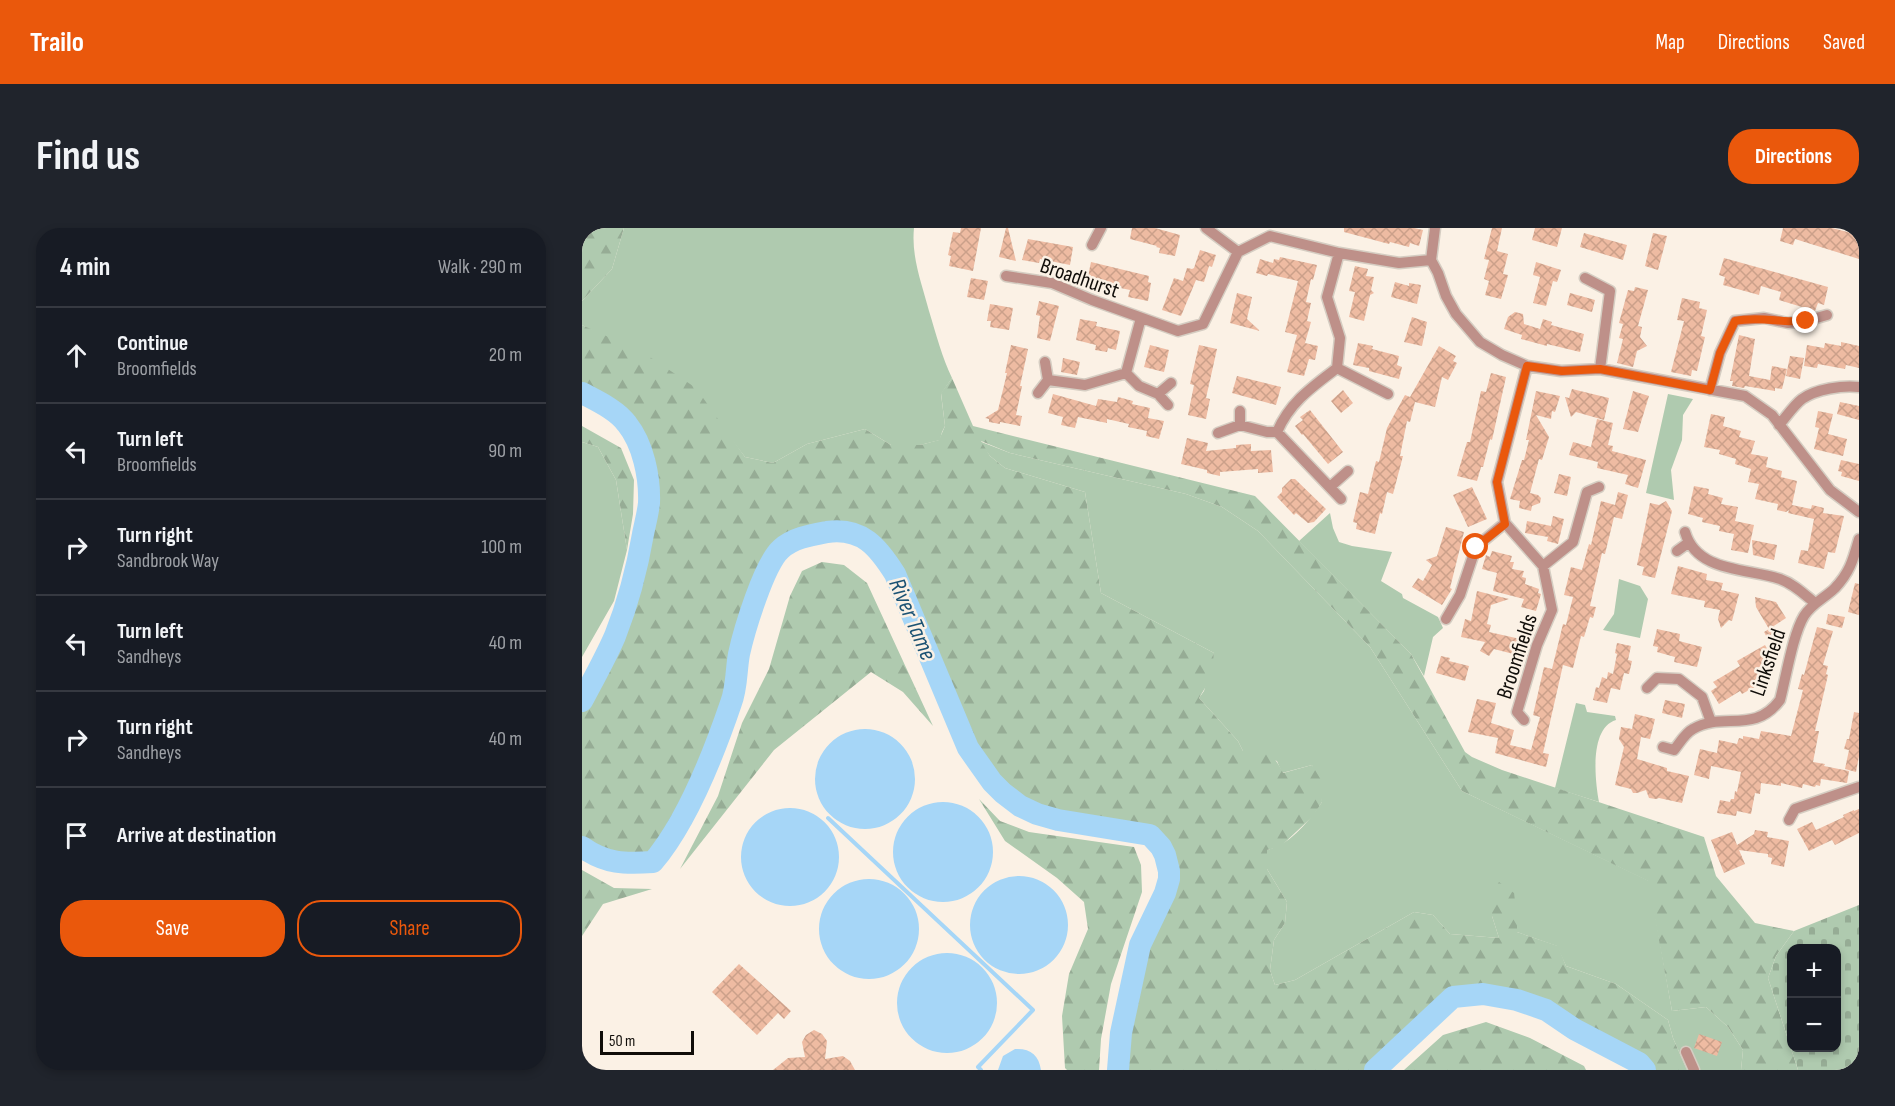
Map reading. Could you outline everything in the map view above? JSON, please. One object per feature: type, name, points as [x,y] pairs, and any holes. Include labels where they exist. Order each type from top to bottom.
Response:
[{"type":"street","points":[[1092,245],[1101,228]]},
{"type":"street","points":[[1206,228],[1238,252],[1270,236],[1339,253],[1399,263],[1431,260]]},
{"type":"street","points":[[1435,228],[1431,260],[1446,296],[1466,327],[1480,342],[1502,356],[1527,366],[1562,371],[1600,369],[1745,396],[1772,415],[1830,490],[1859,512]]},
{"type":"street","name":"Broadhurst","points":[[1006,276],[1052,283],[1178,331],[1203,324],[1238,252]]},
{"type":"street","points":[[1277,432],[1286,414],[1304,394],[1338,368],[1340,338],[1327,297],[1339,253]]},
{"type":"street","points":[[1585,278],[1610,291],[1600,369]]},
{"type":"street","points":[[1710,390],[1720,353],[1735,321],[1764,318],[1788,323],[1827,315]]},
{"type":"street","name":"Broadhurst","points":[[1126,373],[1141,318]]},
{"type":"street","points":[[1038,393],[1048,380],[1045,362]]},
{"type":"street","points":[[1527,366],[1497,482],[1505,524],[1543,566],[1574,542],[1587,492],[1599,487]]},
{"type":"street","points":[[1338,368],[1388,394]]},
{"type":"street","points":[[1048,380],[1085,386],[1126,373],[1138,386],[1158,394],[1168,405]]},
{"type":"street","points":[[1158,394],[1171,383]]},
{"type":"street","points":[[1779,425],[1803,398],[1830,388],[1859,387]]},
{"type":"street","points":[[1240,411],[1240,425]]},
{"type":"street","points":[[1218,434],[1240,425],[1267,432],[1277,432],[1341,499]]},
{"type":"street","points":[[1330,487],[1348,471]]},
{"type":"street","points":[[1446,618],[1460,595],[1476,547],[1505,524]]},
{"type":"street","points":[[1677,551],[1686,537],[1699,553],[1720,566],[1778,578],[1793,584],[1815,603]]},
{"type":"street","name":"Linksfield","points":[[1672,751],[1691,729],[1711,722],[1753,719],[1767,714],[1774,708],[1780,700],[1798,630],[1804,616],[1815,603],[1834,588],[1852,565],[1859,539]]},
{"type":"street","name":"Broomfields","points":[[1524,720],[1517,712],[1537,645],[1552,610],[1543,566]]},
{"type":"street","points":[[1647,688],[1655,673],[1680,680],[1702,697],[1711,722]]},
{"type":"street","points":[[1789,820],[1795,809],[1859,787]]},
{"type":"street","points":[[1686,1052],[1694,1070]]},
{"type":"green space","points":[[582,228],[624,228],[612,269],[582,301]]},
{"type":"green space","points":[[624,228],[914,228],[913,239],[918,270],[939,345],[952,378],[941,394],[945,426],[940,440],[920,445],[891,445],[865,429],[807,444],[773,463],[745,457],[725,431],[599,334],[582,325],[582,301],[612,269]]},
{"type":"green space","points":[[582,325],[644,353],[696,388],[745,457],[773,463],[807,444],[865,429],[891,445],[920,445],[939,440],[945,426],[941,393],[952,378],[973,426],[1255,496],[1411,654],[1465,752],[1502,770],[1704,837],[1716,876],[1755,923],[1794,931],[1776,956],[1768,978],[1787,1036],[1787,1052],[1792,1052],[1798,1070],[1741,1070],[1743,1050],[1728,1027],[1706,1007],[1672,1011],[1648,881],[1462,791],[1370,647],[1258,531],[1222,507],[1186,494],[1010,453],[981,441],[990,456],[1005,468],[1085,492],[1101,593],[1214,653],[1211,678],[1199,698],[1238,741],[1243,751],[1258,751],[1272,756],[1283,773],[1312,765],[1321,780],[1322,802],[1313,816],[1280,847],[1267,850],[1267,869],[1287,902],[1285,923],[1274,940],[1270,970],[1275,985],[1295,980],[1414,912],[1433,915],[1450,934],[1499,938],[1489,897],[1499,882],[1514,893],[1517,932],[1558,946],[1566,966],[1616,984],[1668,1020],[1687,1070],[1645,1070],[1639,1063],[1574,1029],[1546,1010],[1517,1000],[1483,994],[1453,997],[1375,1070],[1118,1070],[1121,1033],[1140,945],[1165,893],[1169,879],[1165,855],[1161,847],[1149,835],[1058,820],[1037,814],[1020,806],[992,782],[968,748],[895,574],[875,547],[868,541],[850,533],[827,532],[791,542],[781,549],[768,568],[745,630],[733,697],[716,743],[688,807],[653,862],[616,862],[600,857],[582,847],[582,702],[615,635],[629,596],[649,503],[644,461],[638,442],[627,423],[609,408],[582,393]]},
{"type":"green space","points":[[1668,394],[1693,399],[1683,415],[1682,440],[1671,470],[1674,500],[1646,493]]},
{"type":"green space","points":[[582,426],[621,448],[634,480],[633,514],[627,550],[616,480],[598,447],[582,442]]},
{"type":"green space","points":[[979,441],[1010,453],[1186,494],[1222,507],[1258,531],[1370,647],[1462,791],[1649,881],[1672,1011],[1706,1007],[1728,1027],[1743,1050],[1741,1070],[1687,1070],[1668,1020],[1616,984],[1566,966],[1557,946],[1517,932],[1517,917],[1492,916],[1499,938],[1450,934],[1433,915],[1414,912],[1295,980],[1275,985],[1270,970],[1274,940],[1285,923],[1287,902],[1267,869],[1267,850],[1291,838],[1322,802],[1312,765],[1282,773],[1277,761],[1243,751],[1238,741],[1199,698],[1204,691],[1214,653],[1101,593],[1085,492],[1005,468],[990,456]]},
{"type":"green space","points":[[582,442],[598,447],[616,480],[627,550],[614,601],[582,657]]},
{"type":"green space","points":[[1330,513],[1339,542],[1392,552],[1381,581],[1402,594],[1403,598],[1438,617],[1443,628],[1433,637],[1424,676],[1411,654],[1299,541]]},
{"type":"green space","points":[[822,562],[844,565],[867,583],[933,726],[903,692],[871,672],[774,750],[680,869],[718,796],[742,723],[769,669],[790,596],[802,571]]},
{"type":"green space","points":[[1619,579],[1640,586],[1648,599],[1640,638],[1603,630],[1614,614]]},
{"type":"green space","points":[[1576,703],[1585,705],[1587,712],[1615,716],[1616,720],[1607,725],[1601,733],[1598,744],[1596,781],[1599,802],[1555,788]]},
{"type":"green space","points":[[979,799],[1000,821],[1029,832],[1134,847],[1141,865],[1142,892],[1111,984],[1101,1039],[1099,1070],[1067,1070],[1065,1068],[1062,1016],[1069,974],[1088,929],[1084,902],[1057,878],[1005,841]]},
{"type":"green space","points":[[582,870],[614,888],[652,889],[603,904],[582,936]]},
{"type":"green space","points":[[1859,905],[1859,1070],[1798,1070],[1792,1052],[1841,1052],[1841,944],[1787,944],[1787,1036],[1768,978],[1776,956],[1794,931]]},
{"type":"green space","points":[[1486,1022],[1530,1038],[1584,1066],[1586,1070],[1404,1070],[1443,1035]]},
{"type":"water","points":[[865,729],[893,737],[907,751],[915,779],[907,807],[893,821],[865,829],[837,821],[823,807],[815,779],[823,751],[837,737]]},
{"type":"water","points":[[943,802],[971,810],[985,824],[993,852],[985,880],[971,894],[943,902],[915,894],[901,880],[893,852],[901,824],[915,810]]},
{"type":"water","points":[[790,808],[809,812],[825,822],[835,838],[839,857],[835,876],[825,892],[809,902],[790,906],[771,902],[755,892],[745,876],[741,857],[745,838],[755,822],[771,812]]},
{"type":"water","points":[[1019,876],[1038,879],[1054,890],[1065,906],[1068,925],[1065,944],[1054,960],[1038,971],[1019,974],[1000,971],[984,960],[973,944],[970,925],[973,906],[984,890],[1000,879]]},
{"type":"water","points":[[869,879],[897,887],[911,901],[919,929],[911,957],[897,971],[869,979],[841,971],[827,957],[819,929],[827,901],[841,887]]},
{"type":"water","points":[[947,953],[966,956],[983,967],[994,984],[997,1003],[994,1022],[983,1039],[966,1050],[947,1053],[928,1050],[911,1039],[900,1022],[897,1003],[900,984],[911,967],[928,956]]},
{"type":"water","points":[[1015,1049],[1029,1051],[1036,1056],[1041,1070],[998,1070],[1003,1056]]},
{"type":"building","points":[[961,228],[981,228],[973,271],[949,266],[951,256],[948,255],[953,232],[960,233]]},
{"type":"building","points":[[1006,228],[1008,228],[1016,261],[999,257]]},
{"type":"building","points":[[1132,228],[1155,228],[1180,235],[1175,256],[1159,253],[1160,248],[1157,246],[1130,239]]},
{"type":"building","points":[[1344,228],[1423,230],[1419,246],[1410,243],[1409,247],[1344,232]]},
{"type":"building","points":[[1492,228],[1502,228],[1497,251],[1508,254],[1503,274],[1508,275],[1501,299],[1485,295],[1489,281],[1484,279],[1489,260],[1484,259]]},
{"type":"building","points":[[1535,228],[1562,228],[1557,247],[1532,240]]},
{"type":"building","points":[[1783,228],[1832,228],[1859,235],[1859,259],[1795,239],[1793,245],[1780,241]]},
{"type":"building","points":[[1584,233],[1627,245],[1623,260],[1580,247]]},
{"type":"building","points":[[1653,233],[1667,236],[1658,270],[1645,266]]},
{"type":"building","points":[[1028,239],[1073,247],[1070,265],[1040,259],[1039,263],[1022,260]]},
{"type":"building","points":[[1200,250],[1216,255],[1212,267],[1209,266],[1204,282],[1196,280],[1181,316],[1162,310],[1174,278],[1183,281],[1187,268],[1194,268]]},
{"type":"building","points":[[1280,257],[1317,265],[1306,302],[1311,303],[1307,321],[1311,322],[1305,343],[1318,346],[1315,360],[1309,359],[1304,376],[1287,372],[1297,335],[1285,332],[1298,281],[1256,273],[1260,259],[1273,263],[1274,259],[1279,260]]},
{"type":"building","points":[[1724,258],[1828,287],[1824,305],[1818,303],[1815,311],[1779,300],[1781,292],[1761,286],[1759,295],[1723,285],[1725,277],[1719,275]]},
{"type":"building","points":[[1091,262],[1149,276],[1148,282],[1151,283],[1148,301],[1128,297],[1130,290],[1087,281]]},
{"type":"building","points":[[1536,262],[1561,270],[1557,282],[1553,281],[1546,306],[1533,303],[1540,277],[1533,275]]},
{"type":"building","points":[[1355,266],[1368,269],[1366,276],[1374,277],[1371,290],[1374,293],[1370,295],[1364,321],[1349,317],[1355,292],[1349,291]]},
{"type":"building","points":[[971,278],[988,281],[984,300],[967,297]]},
{"type":"building","points":[[1395,282],[1409,286],[1409,283],[1421,285],[1417,304],[1391,297]]},
{"type":"building","points":[[1635,287],[1648,290],[1638,326],[1642,327],[1640,337],[1647,346],[1637,351],[1633,367],[1617,363],[1623,339],[1619,338],[1623,324],[1619,323],[1628,290],[1634,291]]},
{"type":"building","points":[[1237,293],[1252,297],[1247,319],[1260,331],[1230,323]]},
{"type":"building","points":[[1570,293],[1595,300],[1592,312],[1567,305]]},
{"type":"building","points":[[1682,298],[1700,302],[1699,308],[1707,310],[1701,336],[1705,337],[1697,371],[1692,370],[1691,376],[1671,372],[1684,321],[1677,320]]},
{"type":"building","points":[[1039,301],[1059,306],[1050,341],[1037,338],[1040,316],[1036,315]]},
{"type":"building","points":[[990,304],[1013,308],[1009,330],[990,327],[991,321],[987,321]]},
{"type":"building","points":[[1515,312],[1523,314],[1524,324],[1540,329],[1543,319],[1552,322],[1551,325],[1584,334],[1580,352],[1521,339],[1522,335],[1504,329],[1508,317]]},
{"type":"building","points":[[1412,317],[1427,322],[1422,346],[1404,342]]},
{"type":"building","points":[[1080,319],[1097,322],[1096,326],[1120,331],[1116,350],[1108,348],[1107,352],[1095,350],[1096,345],[1076,340]]},
{"type":"building","points":[[1739,335],[1755,339],[1749,376],[1770,380],[1772,366],[1787,369],[1782,389],[1775,388],[1775,391],[1732,386],[1733,381],[1730,381]]},
{"type":"building","points":[[1841,342],[1859,346],[1859,368],[1846,365],[1845,369],[1818,364],[1817,368],[1804,366],[1807,345],[1824,348],[1825,343],[1841,346]]},
{"type":"building","points":[[1358,343],[1399,356],[1397,365],[1402,367],[1399,379],[1353,365]]},
{"type":"building","points":[[1011,345],[1028,349],[1016,415],[1022,416],[1020,426],[989,422],[989,419],[985,418],[998,410]]},
{"type":"building","points":[[1150,345],[1169,350],[1164,372],[1144,367]]},
{"type":"building","points":[[1199,345],[1217,349],[1206,398],[1210,399],[1206,419],[1188,415],[1194,385],[1190,384]]},
{"type":"building","points":[[1439,346],[1456,356],[1453,361],[1457,363],[1448,380],[1442,377],[1435,407],[1415,402],[1410,422],[1407,421],[1400,456],[1403,456],[1393,494],[1387,492],[1375,534],[1356,529],[1357,523],[1353,522],[1360,492],[1368,494],[1387,428],[1405,395],[1410,397]]},
{"type":"building","points":[[1790,356],[1804,358],[1800,379],[1786,376]]},
{"type":"building","points":[[1063,358],[1080,362],[1077,375],[1061,372]]},
{"type":"building","points":[[1491,373],[1506,377],[1492,440],[1490,439],[1477,481],[1457,476],[1467,442],[1470,442],[1481,391],[1486,392]]},
{"type":"building","points":[[1237,376],[1281,387],[1276,405],[1232,393]]},
{"type":"building","points":[[1572,389],[1609,398],[1604,420],[1576,412],[1571,417],[1565,397],[1569,398]]},
{"type":"building","points":[[1343,390],[1353,403],[1341,413],[1331,401]]},
{"type":"building","points":[[1536,391],[1560,396],[1555,412],[1552,411],[1551,419],[1536,415],[1549,437],[1542,460],[1539,459],[1530,493],[1541,498],[1540,503],[1532,506],[1531,511],[1519,508],[1520,501],[1510,499],[1529,440],[1526,440]]},
{"type":"building","points":[[1633,391],[1649,396],[1638,432],[1623,429]]},
{"type":"building","points":[[1053,394],[1096,406],[1098,399],[1117,402],[1118,397],[1133,401],[1132,404],[1150,408],[1148,418],[1164,421],[1159,439],[1146,436],[1147,431],[1128,427],[1129,424],[1107,419],[1107,423],[1078,417],[1075,428],[1061,425],[1063,417],[1048,413]]},
{"type":"building","points":[[1840,402],[1859,406],[1859,420],[1837,414]]},
{"type":"building","points":[[1310,410],[1343,452],[1328,464],[1295,426],[1303,420],[1300,417]]},
{"type":"building","points":[[1818,411],[1833,414],[1828,434],[1847,439],[1843,456],[1814,449],[1819,428],[1815,427]]},
{"type":"building","points":[[1711,414],[1725,417],[1723,426],[1741,431],[1739,437],[1755,441],[1751,454],[1768,457],[1766,467],[1782,471],[1781,477],[1797,481],[1792,505],[1811,509],[1812,505],[1824,508],[1823,513],[1844,516],[1835,553],[1828,552],[1824,569],[1798,563],[1801,550],[1808,551],[1814,519],[1788,513],[1789,510],[1786,512],[1777,510],[1778,504],[1755,499],[1759,484],[1748,482],[1751,469],[1735,464],[1736,459],[1719,454],[1720,450],[1704,447]]},
{"type":"building","points":[[1597,419],[1613,423],[1608,445],[1613,446],[1612,451],[1646,460],[1638,488],[1625,484],[1628,475],[1597,468],[1598,462],[1569,455],[1573,442],[1591,447]]},
{"type":"building","points":[[1187,438],[1208,443],[1206,451],[1251,444],[1251,451],[1271,450],[1273,472],[1258,473],[1258,469],[1220,472],[1220,476],[1207,473],[1207,470],[1181,464]]},
{"type":"building","points":[[1841,460],[1859,464],[1859,481],[1841,476],[1842,472],[1838,471]]},
{"type":"building","points":[[1559,474],[1571,477],[1567,496],[1554,493]]},
{"type":"building","points":[[1291,479],[1295,479],[1326,509],[1314,522],[1308,523],[1296,513],[1294,515],[1277,497]]},
{"type":"building","points":[[1694,486],[1709,489],[1708,494],[1723,498],[1721,504],[1738,507],[1735,521],[1754,525],[1748,553],[1731,550],[1734,534],[1719,531],[1720,526],[1702,522],[1703,518],[1688,514]]},
{"type":"building","points":[[1472,487],[1487,519],[1468,527],[1453,495]]},
{"type":"building","points":[[1618,492],[1628,495],[1622,519],[1614,517],[1605,554],[1602,553],[1590,606],[1596,607],[1593,618],[1590,617],[1584,637],[1581,636],[1573,668],[1563,665],[1543,753],[1549,754],[1546,767],[1495,753],[1498,738],[1468,732],[1477,699],[1496,703],[1491,723],[1514,730],[1510,745],[1531,750],[1540,717],[1533,715],[1544,667],[1552,669],[1563,624],[1566,625],[1573,597],[1564,595],[1571,567],[1582,570],[1589,544],[1591,545],[1601,501],[1615,505]]},
{"type":"building","points":[[1666,501],[1672,511],[1655,578],[1642,575],[1644,567],[1637,565],[1650,503],[1659,505]]},
{"type":"building","points":[[1553,516],[1564,519],[1558,544],[1547,541],[1548,537],[1525,533],[1527,521],[1551,526]]},
{"type":"building","points":[[1446,527],[1464,532],[1450,588],[1452,589],[1442,605],[1412,587],[1418,578],[1423,581],[1432,565],[1426,560],[1437,556]]},
{"type":"building","points":[[1752,540],[1777,545],[1774,560],[1753,555]]},
{"type":"building","points":[[1492,551],[1512,556],[1510,562],[1514,562],[1512,569],[1524,571],[1522,577],[1526,578],[1525,584],[1539,589],[1538,593],[1541,594],[1536,611],[1521,607],[1524,599],[1493,591],[1497,573],[1482,569],[1486,555],[1490,557]]},
{"type":"building","points":[[1678,566],[1707,574],[1706,580],[1723,583],[1721,590],[1739,594],[1732,621],[1729,620],[1721,628],[1718,619],[1720,610],[1704,607],[1705,601],[1671,594]]},
{"type":"building","points":[[1855,583],[1859,584],[1859,615],[1848,612]]},
{"type":"building","points":[[1477,591],[1509,599],[1491,605],[1487,624],[1491,625],[1489,632],[1529,641],[1525,657],[1494,649],[1489,656],[1480,651],[1485,642],[1461,637],[1465,619],[1471,621]]},
{"type":"building","points":[[1755,597],[1776,602],[1786,618],[1769,629],[1756,607]]},
{"type":"building","points":[[1828,614],[1845,617],[1842,628],[1826,624]]},
{"type":"building","points":[[1774,626],[1780,635],[1769,641],[1764,632]]},
{"type":"building","points":[[1817,627],[1833,631],[1823,665],[1828,666],[1826,674],[1828,675],[1815,731],[1819,731],[1813,762],[1849,771],[1847,783],[1821,779],[1820,786],[1803,784],[1802,788],[1781,783],[1781,786],[1761,783],[1760,794],[1755,793],[1751,814],[1737,811],[1736,816],[1717,813],[1720,800],[1730,802],[1734,799],[1741,772],[1711,766],[1709,779],[1694,775],[1700,749],[1717,753],[1719,740],[1737,744],[1739,738],[1743,739],[1743,736],[1759,739],[1761,731],[1791,736],[1803,690],[1798,689]]},
{"type":"building","points":[[1657,629],[1680,634],[1679,641],[1702,647],[1697,667],[1674,662],[1675,657],[1657,652],[1658,647],[1653,646]]},
{"type":"building","points":[[1617,643],[1631,646],[1628,660],[1632,661],[1629,674],[1624,673],[1620,690],[1611,688],[1607,703],[1593,700],[1596,687],[1599,688],[1602,677],[1607,679],[1608,672],[1613,674]]},
{"type":"building","points":[[1765,645],[1773,659],[1756,669],[1761,678],[1755,681],[1758,685],[1742,694],[1740,691],[1719,704],[1711,691],[1717,687],[1713,682],[1740,666],[1737,661]]},
{"type":"building","points":[[1441,656],[1450,658],[1449,661],[1469,666],[1465,681],[1436,673]]},
{"type":"building","points":[[1665,700],[1685,704],[1682,718],[1662,713]]},
{"type":"building","points":[[1854,712],[1859,713],[1859,756],[1856,772],[1845,769],[1849,750],[1844,749],[1849,739]]},
{"type":"building","points":[[1635,714],[1655,719],[1650,739],[1641,737],[1637,759],[1667,768],[1667,771],[1689,776],[1682,803],[1649,798],[1646,790],[1633,793],[1631,789],[1615,785],[1624,747],[1619,739],[1621,727],[1632,729]]},
{"type":"building","points":[[1859,809],[1859,833],[1835,845],[1832,840],[1809,851],[1797,829],[1812,822],[1816,830]]},
{"type":"building","points":[[1755,830],[1768,832],[1767,837],[1789,841],[1784,867],[1771,864],[1772,858],[1768,857],[1768,854],[1739,850],[1745,864],[1724,873],[1711,840],[1732,832],[1737,845],[1754,834]]},
{"type":"building","points":[[739,964],[791,1011],[784,1019],[778,1013],[757,1035],[712,992]]},
{"type":"building","points":[[814,1030],[822,1034],[827,1041],[825,1059],[843,1056],[850,1061],[855,1070],[773,1070],[788,1058],[805,1057],[802,1042],[806,1035]]},
{"type":"building","points":[[1699,1034],[1722,1042],[1717,1056],[1694,1048]]},
{"type":"waterway","name":"River Tame","points":[[582,393],[618,414],[633,432],[644,461],[649,503],[632,586],[624,611],[611,645],[582,701]]},
{"type":"waterway","name":"River Tame","points":[[582,847],[599,857],[616,862],[653,862],[688,807],[716,743],[733,697],[739,654],[750,615],[768,568],[781,549],[797,540],[839,531],[859,536],[868,541],[882,555],[895,574],[968,748],[992,782],[1020,806],[1037,814],[1058,820],[1150,835],[1165,855],[1169,879],[1165,893],[1140,945],[1121,1033],[1118,1070]]},
{"type":"waterway","points":[[828,818],[1033,1010],[978,1067],[981,1070]]},
{"type":"waterway","name":"River Tame","points":[[1375,1070],[1453,997],[1483,994],[1517,1000],[1546,1010],[1574,1029],[1639,1063],[1645,1070]]},
{"type":"route","points":[[1476,547],[1505,524],[1497,482],[1527,366],[1562,371],[1600,369],[1710,390],[1720,353],[1735,321],[1764,318],[1788,323],[1806,321]]}]
